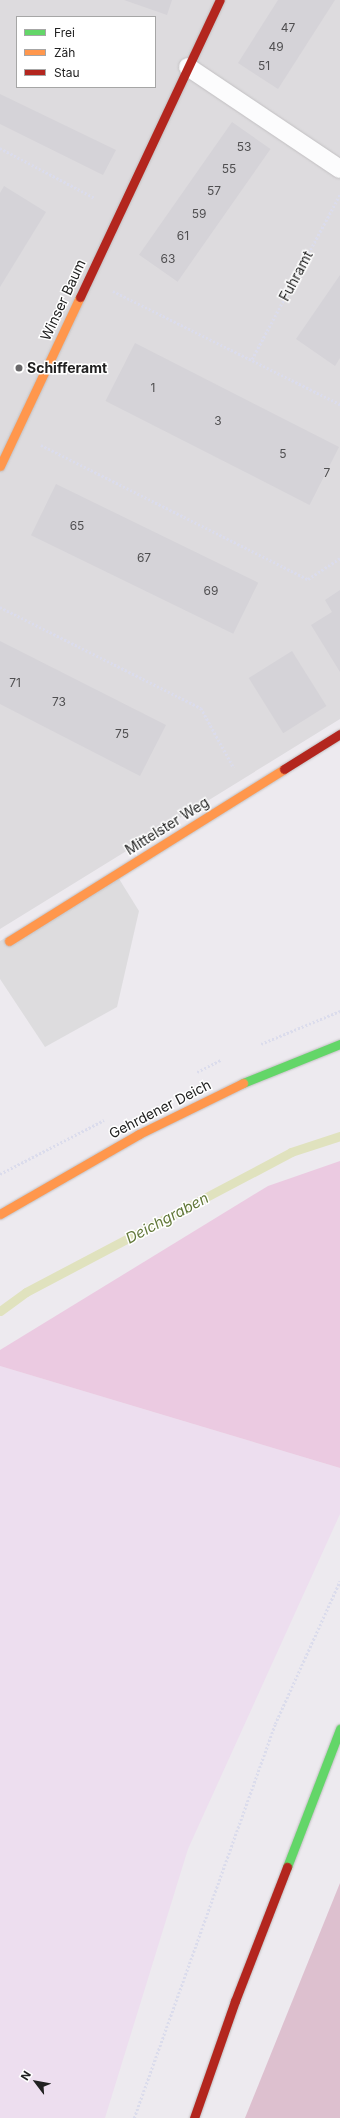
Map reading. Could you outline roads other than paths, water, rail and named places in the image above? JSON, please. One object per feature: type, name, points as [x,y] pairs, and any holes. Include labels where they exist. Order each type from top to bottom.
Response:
[{"type":"street","name":"Winser Baum","points":[[0,466],[220,0]]},
{"type":"street","name":"Mittelster Weg","points":[[9,941],[340,734]]},
{"type":"street","name":"Gehrdener Deich","points":[[0,1214],[146,1131],[238,1085],[340,1044]]},
{"type":"street","points":[[194,2118],[238,1994],[340,1729]]},
{"type":"lane","points":[[188,67],[340,169]]},
{"type":"waterway","name":"Deichgraben","points":[[0,1311],[26,1292],[291,1152],[340,1136]]},
{"type":"place","name":"Schifferamt","points":[[19,368]]}]
